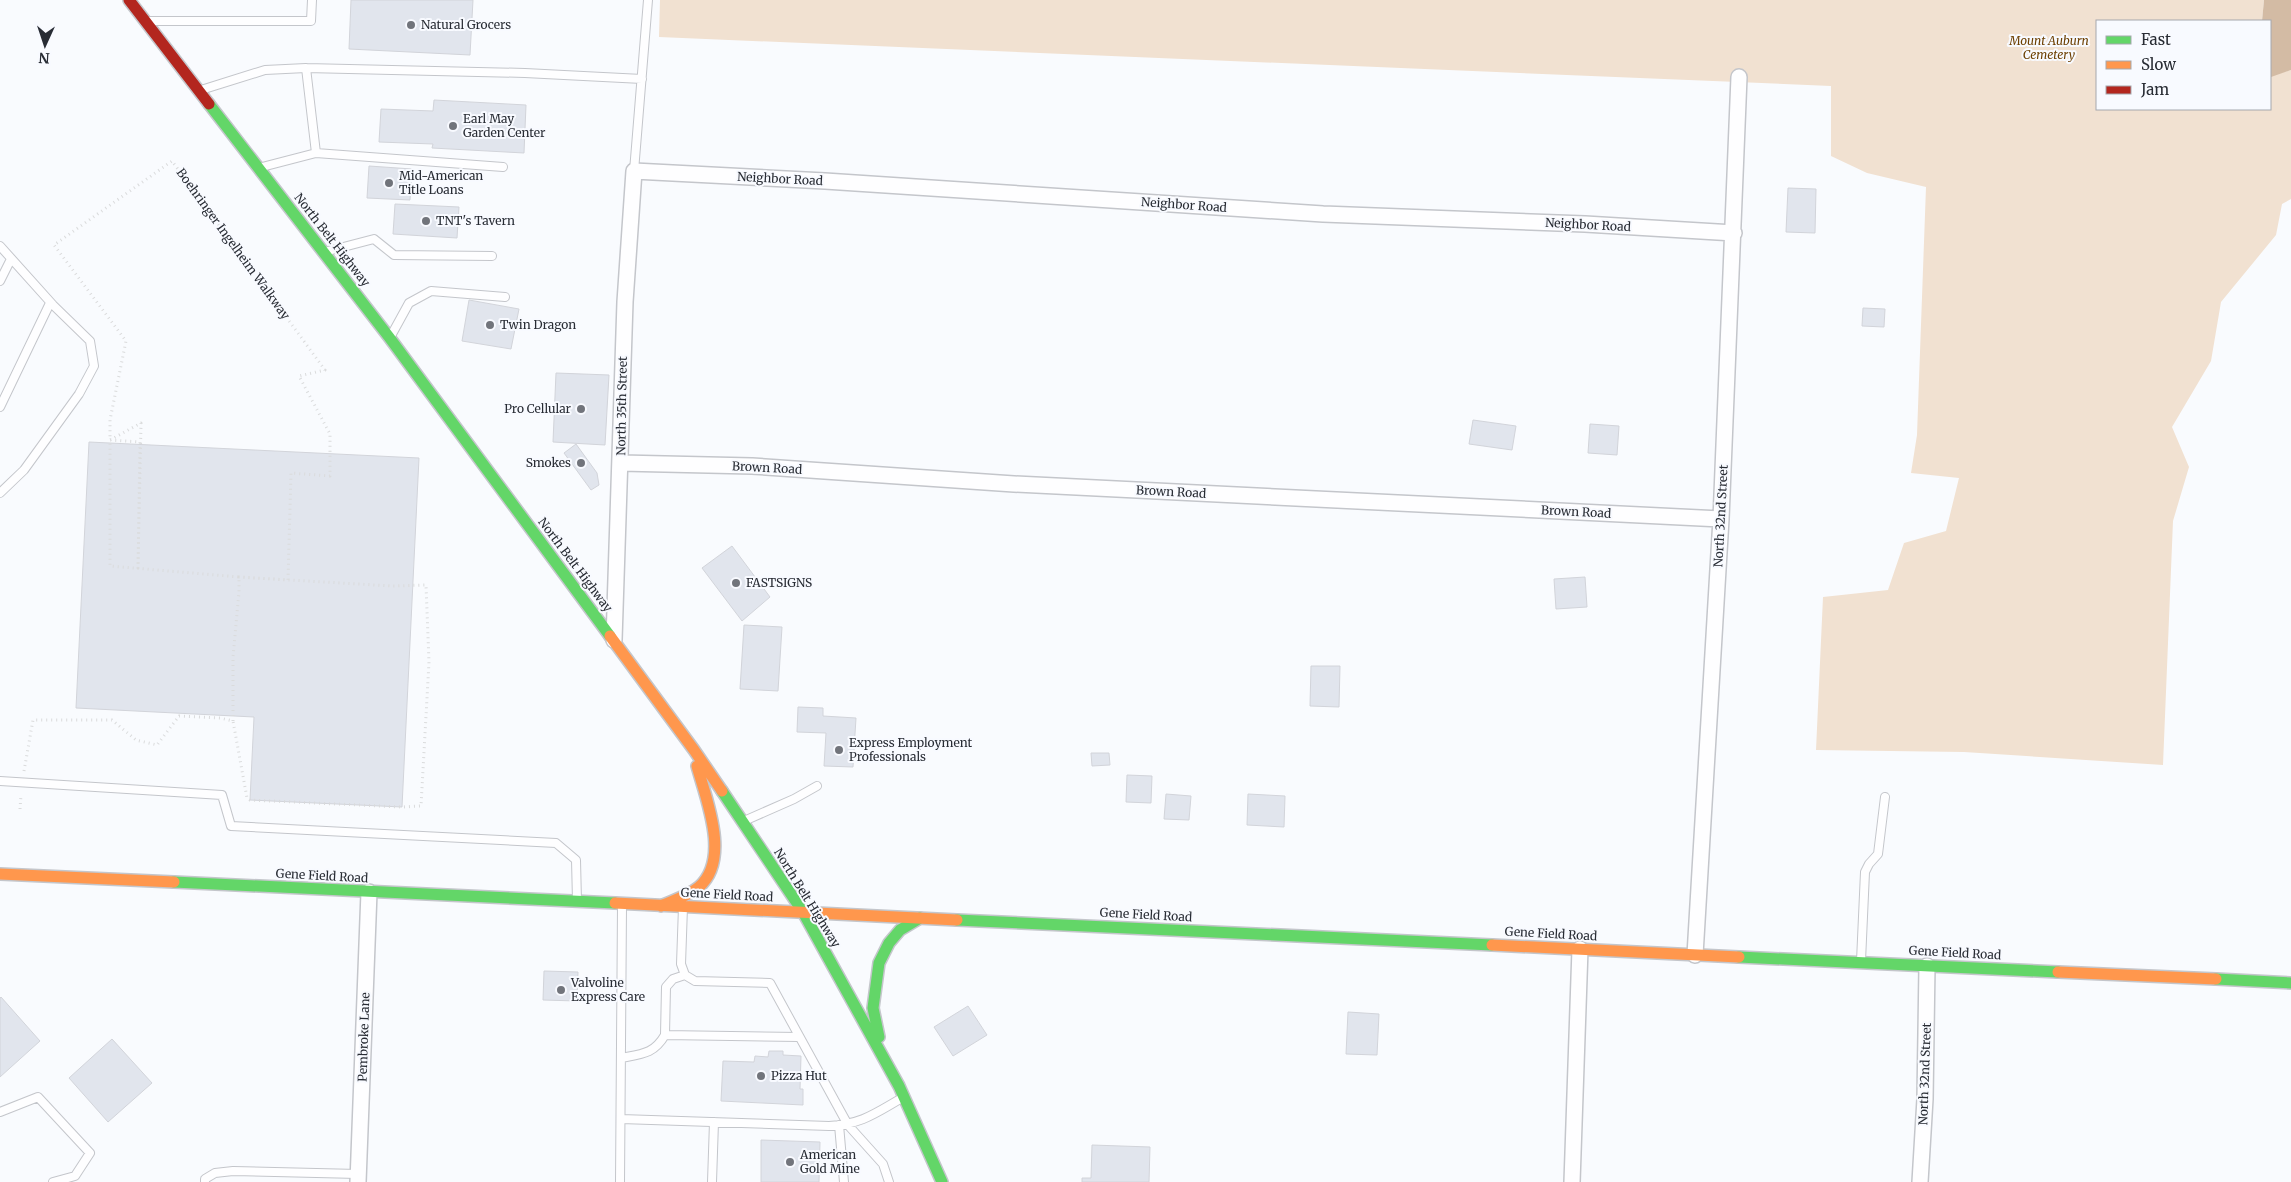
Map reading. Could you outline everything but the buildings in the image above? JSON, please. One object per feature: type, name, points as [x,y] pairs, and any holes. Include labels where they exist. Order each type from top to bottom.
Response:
[{"type":"street","name":"North Belt Highway","points":[[129,0],[389,337],[694,750],[803,912],[884,1058],[904,1097],[942,1182]]},
{"type":"street","name":"North 32nd Street","points":[[1695,955],[1721,519],[1740,77]]},
{"type":"street","name":"Neighbor Road","points":[[634,171],[845,182],[1323,214],[1584,224],[1734,233]]},
{"type":"street","name":"North 35th Street","points":[[614,640],[625,302],[634,171]]},
{"type":"street","name":"Brown Road","points":[[621,463],[752,466],[1014,484],[1721,519]]},
{"type":"street","points":[[661,906],[702,884],[712,865],[716,842],[713,819],[704,795],[694,750]]},
{"type":"street","name":"Gene Field Road","points":[[0,874],[2291,983]]},
{"type":"street","name":"Pembroke Lane","points":[[358,1178],[369,892]]},
{"type":"street","points":[[884,1058],[873,1008],[879,963],[889,943],[900,930],[920,918]]},
{"type":"street","points":[[1572,1182],[1580,949]]},
{"type":"street","name":"North 32nd Street","points":[[1920,1182],[1925,1099],[1927,966]]},
{"type":"lane","points":[[146,21],[311,21],[312,0]]},
{"type":"lane","points":[[634,171],[648,0]]},
{"type":"lane","points":[[199,91],[265,70],[306,68],[642,79]]},
{"type":"lane","points":[[306,68],[316,153]]},
{"type":"lane","points":[[259,168],[316,153],[503,167]]},
{"type":"lane","points":[[324,252],[374,238],[394,255],[492,256]]},
{"type":"lane","points":[[0,246],[50,303],[90,341],[94,366],[79,394],[24,470],[0,493]]},
{"type":"lane","points":[[0,281],[11,259]]},
{"type":"lane","points":[[389,337],[409,303],[431,290],[505,297]]},
{"type":"lane","points":[[0,407],[50,303]]},
{"type":"lane","points":[[0,781],[222,795],[231,826],[556,843],[576,860],[577,902]]},
{"type":"lane","points":[[742,822],[794,799],[817,786]]},
{"type":"lane","points":[[1860,962],[1865,872],[1878,854],[1885,798]]},
{"type":"lane","points":[[620,1182],[622,904]]},
{"type":"lane","points":[[683,907],[681,964],[685,975],[695,981],[770,983],[848,1125],[883,1164],[889,1182]]},
{"type":"lane","points":[[621,1058],[645,1054],[658,1047],[665,1035],[666,987],[673,979],[685,975]]},
{"type":"lane","points":[[665,1035],[799,1037]]},
{"type":"lane","points":[[0,1112],[38,1097],[90,1153],[74,1176],[53,1182]]},
{"type":"lane","points":[[621,1119],[848,1125],[860,1121],[904,1097]]},
{"type":"lane","points":[[712,1182],[714,1122]]},
{"type":"lane","points":[[838,1125],[844,1182]]},
{"type":"lane","points":[[205,1182],[205,1178],[215,1173],[233,1171],[358,1178]]},
{"type":"path","name":"Boehringer Ingelheim Walkway","points":[[172,161],[325,370],[299,376],[330,434],[330,476],[291,473],[288,580],[138,568],[110,566],[110,420],[126,341],[54,245],[172,161]]},
{"type":"path","points":[[110,440],[142,422],[138,568]]},
{"type":"path","points":[[110,440],[140,442],[138,568]]},
{"type":"path","name":"Boehringer Ingelheim Walkway","points":[[239,577],[392,586],[426,585],[429,662],[421,806],[402,808],[250,800],[247,798],[232,721],[233,656],[239,577]]},
{"type":"path","points":[[20,809],[22,783],[34,720],[112,720],[136,740],[157,745],[180,716],[220,718],[232,721]]},
{"type":"green space","name":"Mount Auburn Cemetery","points":[[660,0],[2264,0],[2262,20],[2096,20],[2096,110],[2271,110],[2271,76],[2291,70],[2291,199],[2282,204],[2276,235],[2221,302],[2211,361],[2172,427],[2189,467],[2173,521],[2163,765],[1964,752],[1816,750],[1823,597],[1888,590],[1904,543],[1946,531],[1959,478],[1911,473],[1917,435],[1926,187],[1867,173],[1831,156],[1831,86],[659,37]]},
{"type":"shaded area","points":[[2264,0],[2291,0],[2291,70],[2271,77],[2271,20],[2262,20]]},
{"type":"traffic: fast","points":[[209,104],[389,337],[610,636]]},
{"type":"traffic: fast","points":[[722,791],[803,912],[899,1086],[942,1182]]},
{"type":"traffic: fast","points":[[174,882],[615,903]]},
{"type":"traffic: fast","points":[[879,1037],[873,1008],[879,963],[889,943],[900,930],[920,918]]},
{"type":"traffic: fast","points":[[957,920],[1492,945]]},
{"type":"traffic: fast","points":[[1739,957],[2058,972]]},
{"type":"traffic: fast","points":[[2216,979],[2291,983]]},
{"type":"traffic: slow","points":[[610,636],[722,791]]},
{"type":"traffic: slow","points":[[661,906],[699,887],[708,875],[713,861],[715,845],[713,828],[697,766]]},
{"type":"traffic: slow","points":[[0,874],[174,882]]},
{"type":"traffic: slow","points":[[615,903],[957,920]]},
{"type":"traffic: slow","points":[[1492,945],[1739,957]]},
{"type":"traffic: slow","points":[[2058,972],[2216,979]]},
{"type":"traffic: jam","points":[[129,0],[209,104]]},
{"type":"place","name":"Natural Grocers","points":[[411,25]]},
{"type":"place","name":"Earl May Garden Center","points":[[453,126]]},
{"type":"place","name":"Mid-American Title Loans","points":[[389,183]]},
{"type":"place","name":"TNT's Tavern","points":[[426,221]]},
{"type":"place","name":"Twin Dragon","points":[[490,325]]},
{"type":"place","name":"Pro Cellular","points":[[581,409]]},
{"type":"place","name":"Smokes","points":[[581,463]]},
{"type":"place","name":"FASTSIGNS","points":[[736,583]]},
{"type":"place","name":"Express Employment Professionals","points":[[839,750]]},
{"type":"place","name":"Valvoline Express Care","points":[[561,990]]},
{"type":"place","name":"Pizza Hut","points":[[761,1076]]},
{"type":"place","name":"American Gold Mine","points":[[790,1162]]}]
